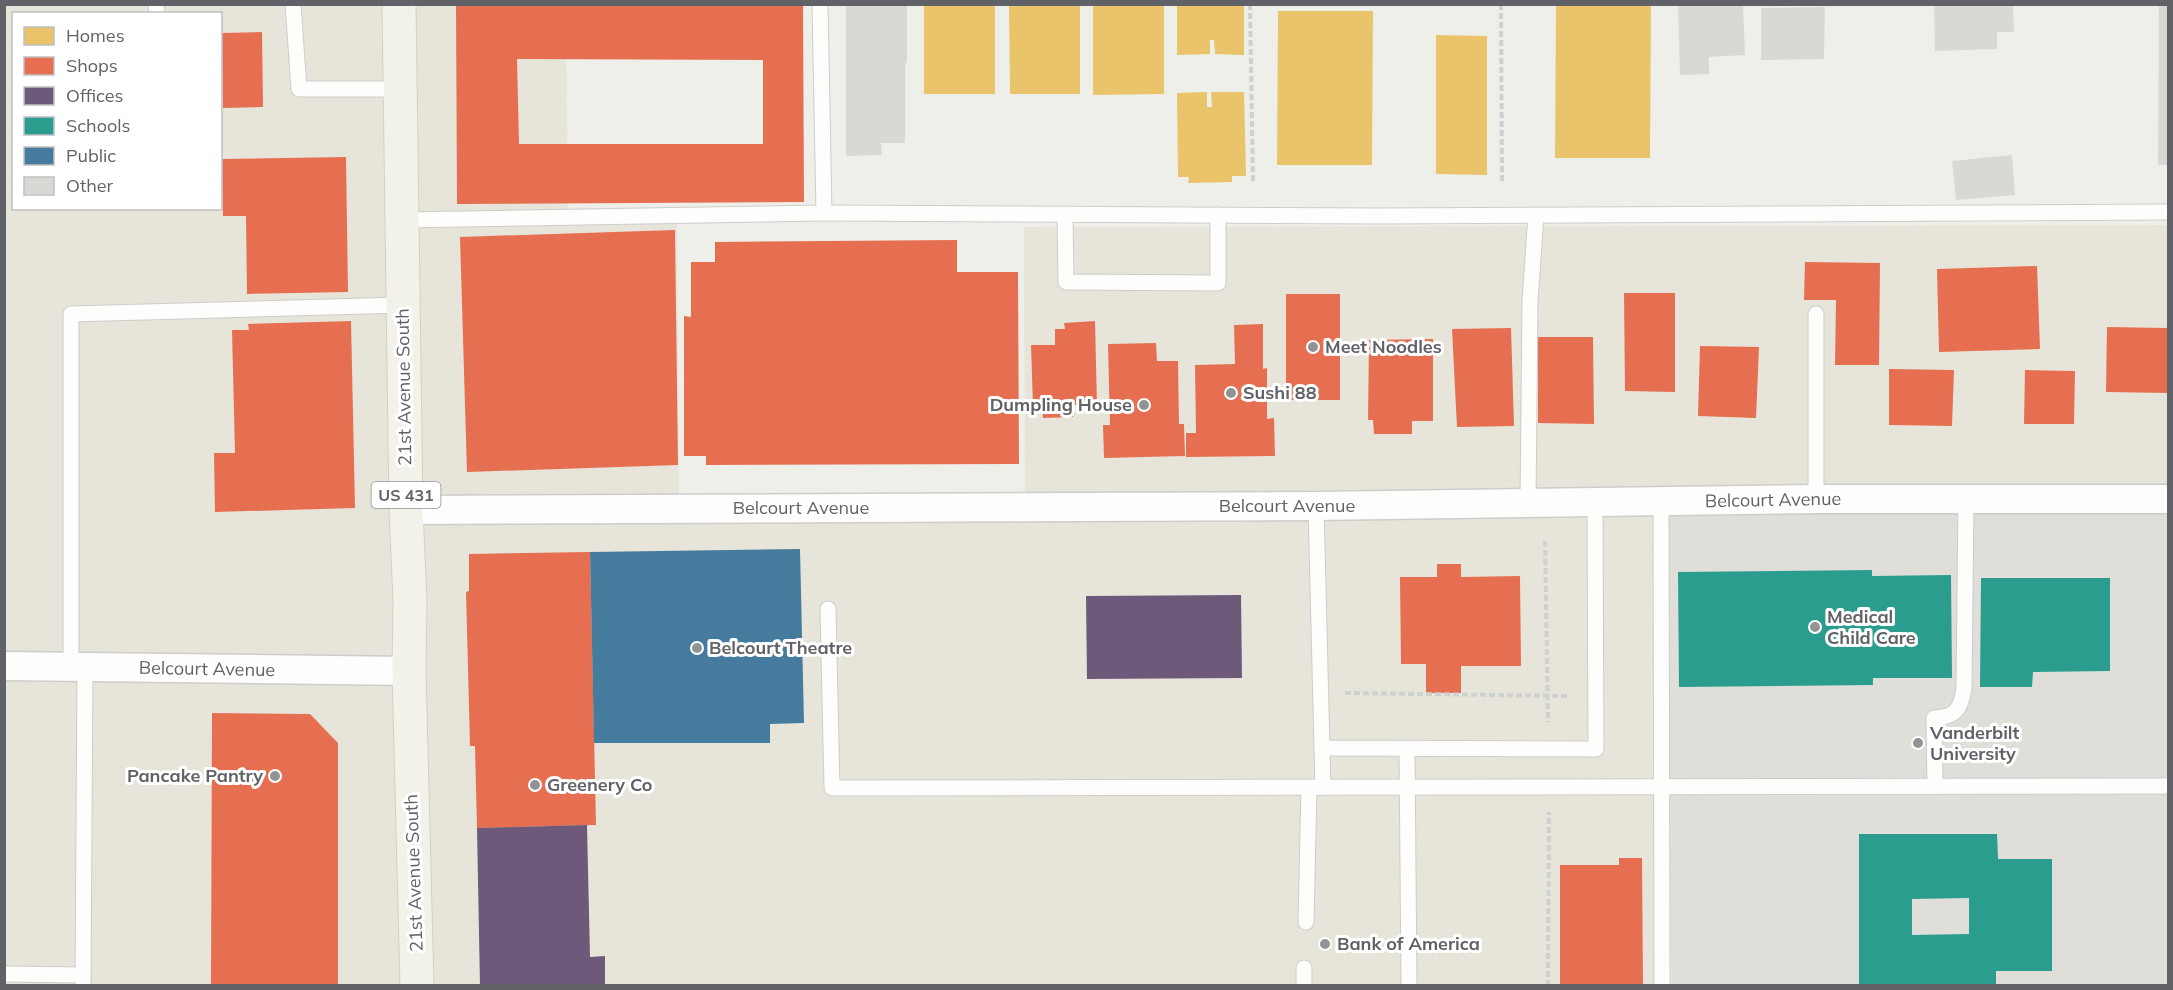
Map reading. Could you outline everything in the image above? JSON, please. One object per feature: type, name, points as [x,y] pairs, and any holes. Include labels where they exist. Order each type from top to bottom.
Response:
[{"type":"main road","name":"21st Avenue South","points":[[399,4],[406,510],[410,600],[409,671],[417,986]]},
{"type":"street","name":"Belcourt Avenue","points":[[406,510],[1316,506],[1816,498],[2169,499]]},
{"type":"street","name":"Belcourt Avenue","points":[[4,666],[409,671]]},
{"type":"lane","points":[[293,4],[299,89],[400,88]]},
{"type":"lane","points":[[820,4],[824,213]]},
{"type":"lane","points":[[402,220],[824,213],[1536,215],[2169,212]]},
{"type":"lane","points":[[1065,214],[1066,282],[1218,284],[1218,215]]},
{"type":"lane","points":[[1528,504],[1530,301],[1536,215]]},
{"type":"lane","points":[[4,974],[83,980],[71,314],[403,304]]},
{"type":"lane","points":[[1816,314],[1816,498]]},
{"type":"lane","points":[[1935,786],[1934,718],[1948,717],[1957,711],[1962,702],[1964,688],[1966,499]]},
{"type":"lane","points":[[1661,502],[1662,986]]},
{"type":"lane","points":[[1322,748],[1596,749],[1595,503]]},
{"type":"lane","points":[[1306,922],[1316,787],[1322,748],[1316,506]]},
{"type":"lane","points":[[828,609],[832,788],[2169,786]]},
{"type":"lane","points":[[1407,748],[1409,986]]},
{"type":"lane","points":[[1304,968],[1304,986]]},
{"type":"path","points":[[1250,4],[1253,182]]},
{"type":"path","points":[[1501,4],[1502,184]]},
{"type":"path","points":[[1545,541],[1549,750]]},
{"type":"path","points":[[1321,693],[1596,696]]},
{"type":"path","points":[[1548,986],[1550,787]]},
{"type":"shaded area","points":[[5,5],[566,5],[568,216],[677,215],[679,508],[1025,507],[1024,227],[2168,225],[2168,985],[5,986]]},
{"type":"shaded area","name":"Vanderbilt University","points":[[2168,499],[2168,985],[1672,985],[1662,501]]},
{"type":"building: Homes","points":[[924,4],[995,4],[995,94],[924,94]]},
{"type":"building: Homes","points":[[1009,4],[1080,4],[1080,94],[1010,94]]},
{"type":"building: Homes","points":[[1093,4],[1164,4],[1164,94],[1093,95]]},
{"type":"building: Homes","points":[[1177,4],[1244,4],[1244,55],[1215,54],[1214,40],[1210,40],[1210,54],[1177,55]]},
{"type":"building: Homes","points":[[1556,5],[1651,5],[1650,158],[1555,158]]},
{"type":"building: Homes","points":[[1278,11],[1373,11],[1372,165],[1277,165]]},
{"type":"building: Homes","points":[[1436,35],[1487,36],[1487,175],[1436,174]]},
{"type":"building: Homes","points":[[1207,92],[1207,107],[1212,107],[1211,92],[1244,92],[1246,176],[1232,176],[1232,182],[1188,183],[1189,177],[1178,177],[1177,93]]},
{"type":"building: Shops","points":[[456,4],[803,4],[804,202],[457,204]],"holes":[[[517,59],[763,60],[763,144],[519,144]]]},
{"type":"building: Shops","points":[[262,32],[263,107],[223,108],[222,33]]},
{"type":"building: Shops","points":[[346,157],[348,292],[247,294],[246,216],[223,216],[222,159]]},
{"type":"building: Shops","points":[[675,230],[678,465],[467,472],[460,237]]},
{"type":"building: Shops","points":[[957,240],[957,272],[1018,272],[1019,464],[706,465],[706,456],[684,456],[684,316],[691,317],[691,262],[715,262],[715,242]]},
{"type":"building: Shops","points":[[1805,262],[1880,263],[1879,365],[1835,365],[1836,300],[1804,300]]},
{"type":"building: Shops","points":[[2037,266],[2040,349],[1939,352],[1937,269]]},
{"type":"building: Shops","points":[[1624,293],[1675,293],[1675,392],[1625,391]]},
{"type":"building: Shops","name":"Meet Noodles","points":[[1286,294],[1340,294],[1340,400],[1286,400]]},
{"type":"building: Shops","points":[[351,321],[355,508],[215,512],[214,453],[235,453],[232,330],[249,330],[248,324]]},
{"type":"building: Shops","points":[[1095,321],[1097,405],[1073,405],[1073,417],[1043,418],[1042,406],[1033,406],[1031,345],[1055,345],[1055,329],[1065,329],[1064,323]]},
{"type":"building: Shops","name":"Sushi 88","points":[[1263,324],[1263,369],[1267,368],[1267,419],[1274,418],[1275,456],[1186,457],[1186,433],[1196,433],[1195,365],[1235,364],[1234,325]]},
{"type":"building: Shops","points":[[2107,327],[2168,328],[2168,393],[2106,392]]},
{"type":"building: Shops","points":[[1511,328],[1514,426],[1457,427],[1452,329]]},
{"type":"building: Shops","points":[[1538,337],[1593,337],[1594,424],[1538,423]]},
{"type":"building: Shops","points":[[1433,339],[1433,421],[1412,421],[1412,434],[1374,434],[1373,420],[1368,420],[1369,340]]},
{"type":"building: Shops","name":"Dumpling House","points":[[1156,343],[1157,361],[1178,361],[1179,424],[1184,424],[1185,456],[1104,458],[1103,425],[1110,425],[1108,344]]},
{"type":"building: Shops","points":[[1700,346],[1759,347],[1756,418],[1698,416]]},
{"type":"building: Shops","points":[[1889,369],[1954,370],[1952,426],[1889,425]]},
{"type":"building: Shops","points":[[2025,370],[2075,371],[2074,424],[2024,424]]},
{"type":"building: Shops","points":[[590,552],[596,825],[477,828],[475,746],[470,746],[466,592],[469,591],[469,554]]},
{"type":"building: Shops","points":[[1437,564],[1461,564],[1461,577],[1520,576],[1521,666],[1461,666],[1461,693],[1426,693],[1426,664],[1401,664],[1400,577],[1437,577]]},
{"type":"building: Shops","points":[[212,713],[310,714],[338,743],[338,986],[211,986]]},
{"type":"building: Shops","points":[[1619,858],[1642,858],[1643,986],[1560,986],[1560,865],[1619,865]]},
{"type":"building: Offices","points":[[1241,595],[1242,678],[1087,679],[1086,596]]},
{"type":"building: Offices","points":[[587,825],[590,957],[605,956],[605,986],[480,986],[477,828]]},
{"type":"building: Schools","name":"Medical Child Care","points":[[1872,570],[1872,576],[1951,575],[1952,678],[1873,678],[1873,685],[1679,687],[1678,572]]},
{"type":"building: Schools","points":[[1981,578],[2110,578],[2110,671],[2033,672],[2032,687],[1980,687]]},
{"type":"building: Schools","points":[[1859,834],[1997,834],[1998,859],[2052,859],[2052,971],[1996,971],[1996,986],[1859,986]],"holes":[[[1969,898],[1969,934],[1912,935],[1912,899]]]},
{"type":"building: Public","name":"Belcourt Theatre","points":[[800,549],[804,723],[770,724],[770,743],[594,743],[590,552]]},
{"type":"building: Other","points":[[846,4],[907,4],[905,143],[881,143],[882,155],[846,156]]},
{"type":"building: Other","points":[[1678,4],[1743,4],[1745,55],[1709,57],[1709,74],[1680,75]]},
{"type":"building: Other","points":[[1934,4],[2013,4],[2014,32],[1997,32],[1997,49],[1935,51]]},
{"type":"building: Other","points":[[2159,4],[2168,4],[2168,165],[2158,165]]},
{"type":"building: Other","points":[[1825,7],[1824,59],[1761,60],[1761,8]]},
{"type":"building: Other","points":[[2012,155],[2015,195],[1956,200],[1952,161]]},
{"type":"place","name":"Meet Noodles","points":[[1313,347]]},
{"type":"place","name":"Sushi 88","points":[[1231,393]]},
{"type":"place","name":"Dumpling House","points":[[1144,405]]},
{"type":"place","name":"Medical Child Care","points":[[1815,627]]},
{"type":"place","name":"Belcourt Theatre","points":[[697,648]]},
{"type":"place","name":"Vanderbilt University","points":[[1918,743]]},
{"type":"place","name":"Pancake Pantry","points":[[275,776]]},
{"type":"place","name":"Greenery Co","points":[[535,785]]},
{"type":"place","name":"Bank of America","points":[[1325,944]]}]
